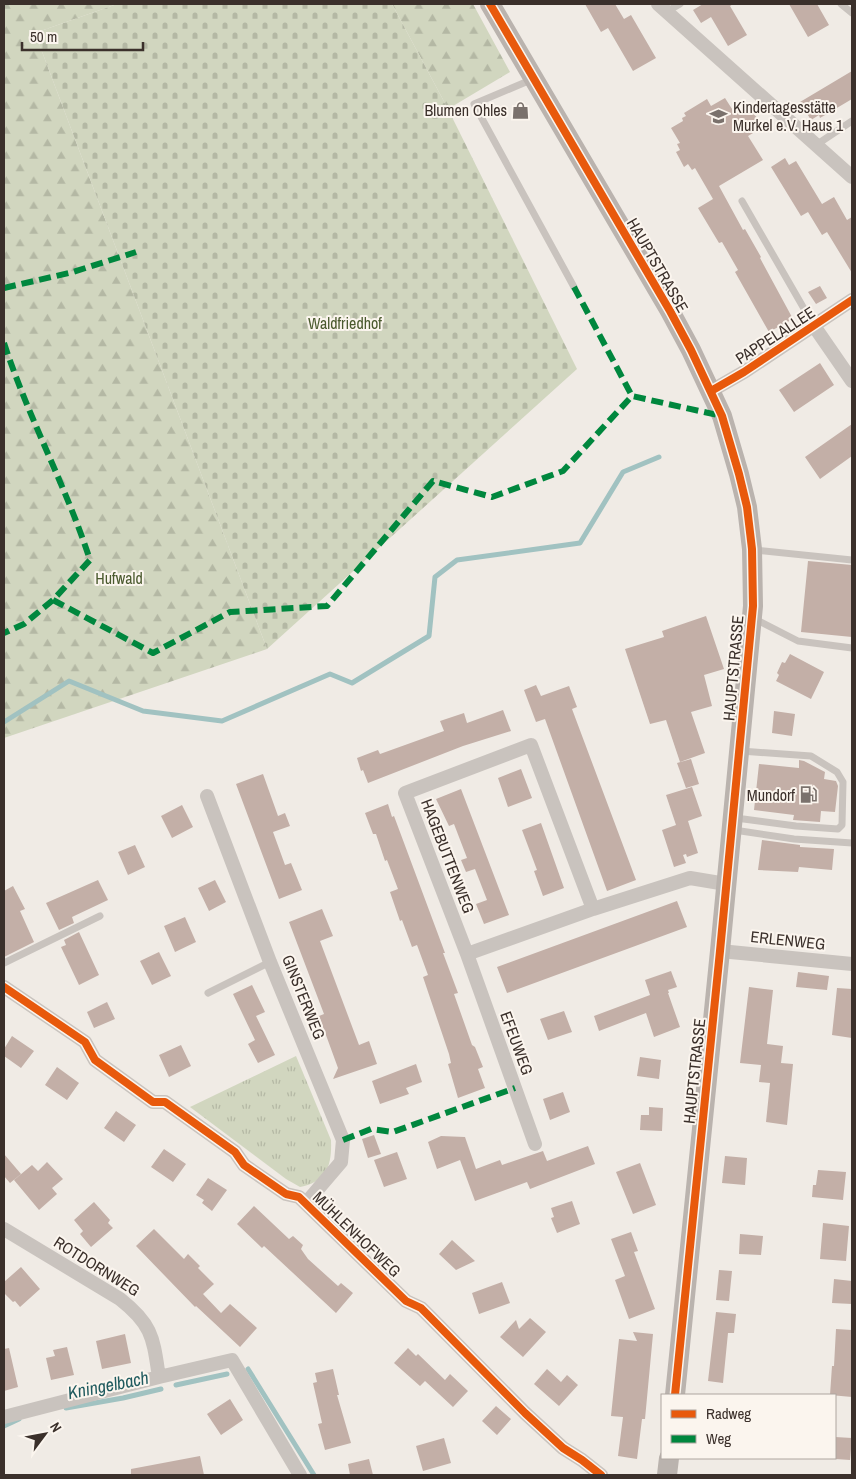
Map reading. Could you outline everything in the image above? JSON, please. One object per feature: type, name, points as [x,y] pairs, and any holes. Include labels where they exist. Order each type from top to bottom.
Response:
[{"type":"street","name":"HAUPTSTRASSE","points":[[490,4],[670,311],[711,391],[722,416],[739,474],[752,549],[752,617],[740,751],[675,1394]]},
{"type":"street","points":[[662,8],[852,177]]},
{"type":"street","name":"PAPPELALLEE","points":[[711,391],[744,372],[852,300]]},
{"type":"street","points":[[814,326],[852,382]]},
{"type":"street","name":"HAGEBUTTENWEG","points":[[467,954],[406,792],[531,745],[593,909]]},
{"type":"street","name":"GINSTERWEG","points":[[207,796],[270,962],[343,1140],[341,1162],[306,1203]]},
{"type":"street","points":[[467,954],[593,909],[690,878],[726,884]]},
{"type":"street","name":"ERLENWEG","points":[[720,951],[852,964]]},
{"type":"street","name":"EFEUWEG","points":[[467,954],[535,1144]]},
{"type":"street","name":"MÜHLENHOFWEG","points":[[4,987],[85,1042],[95,1060],[153,1102],[165,1102],[236,1152],[244,1165],[286,1194],[299,1197],[406,1301],[421,1308],[556,1442],[601,1475]]},
{"type":"street","name":"ROTDORNWEG","points":[[4,1229],[120,1299],[137,1312],[147,1326],[154,1344],[159,1377]]},
{"type":"street","points":[[4,1417],[232,1360],[300,1475]]},
{"type":"street","points":[[667,1475],[669,1459]]},
{"type":"lane","points":[[662,8],[680,4]]},
{"type":"lane","points":[[841,4],[852,12]]},
{"type":"lane","points":[[533,79],[474,104],[574,287]]},
{"type":"lane","points":[[816,145],[852,121]]},
{"type":"lane","name":"PAPPELALLEE","points":[[742,201],[814,326]]},
{"type":"lane","points":[[752,549],[852,560]]},
{"type":"lane","points":[[752,617],[798,641],[852,648]]},
{"type":"lane","points":[[732,823],[838,829],[842,825],[843,782],[837,772],[811,756],[740,751]]},
{"type":"lane","points":[[732,823],[794,839],[852,843]]},
{"type":"lane","points":[[4,963],[100,916]]},
{"type":"lane","points":[[208,993],[270,962]]},
{"type":"green space","name":"Hufwald","points":[[4,4],[117,4],[35,33],[267,649],[4,738]]},
{"type":"green space","name":"Waldfriedhof","points":[[117,4],[392,4],[448,109],[577,369],[267,649],[35,33]]},
{"type":"green space","points":[[392,4],[473,4],[510,72],[448,109]]},
{"type":"green space","points":[[296,1056],[331,1140],[329,1165],[326,1171],[316,1181],[300,1187],[286,1179],[190,1107]]},
{"type":"building","points":[[585,4],[615,4],[624,19],[631,15],[656,58],[633,71],[608,28],[601,32]]},
{"type":"building","points":[[703,4],[733,4],[730,6],[747,35],[728,46],[711,17],[701,23],[693,10]]},
{"type":"building","points":[[789,4],[817,4],[829,25],[808,37]]},
{"type":"building","points":[[852,71],[852,99],[820,118],[819,115],[811,120],[800,102]]},
{"type":"building","points":[[725,98],[734,112],[746,106],[765,126],[748,136],[763,160],[719,186],[743,230],[745,229],[761,257],[793,319],[769,332],[735,272],[738,270],[722,242],[719,243],[698,208],[713,199],[695,168],[692,170],[688,164],[684,167],[676,152],[680,150],[677,144],[680,143],[671,128],[683,121],[682,118],[686,116],[684,113],[707,99],[711,106]]},
{"type":"building","points":[[785,158],[789,165],[796,161],[822,204],[834,197],[847,220],[852,217],[852,273],[827,232],[822,235],[808,212],[801,216],[771,167]]},
{"type":"building","points":[[820,286],[827,298],[816,304],[808,292]]},
{"type":"building","points":[[820,363],[834,385],[794,412],[779,390]]},
{"type":"building","points":[[852,424],[852,456],[820,479],[805,457]]},
{"type":"building","points":[[808,561],[852,565],[852,637],[801,632]]},
{"type":"building","points":[[706,616],[724,669],[704,675],[712,706],[691,712],[705,753],[680,762],[666,720],[650,724],[625,649],[664,637],[662,631]]},
{"type":"building","points":[[790,654],[824,672],[811,699],[776,681],[782,662],[785,663]]},
{"type":"building","points":[[536,685],[541,696],[569,686],[577,707],[572,709],[636,880],[607,891],[545,719],[536,722],[524,690]]},
{"type":"building","points":[[503,710],[511,731],[463,746],[368,783],[363,770],[361,771],[357,758],[378,750],[380,754],[444,731],[440,721],[464,713],[467,723]]},
{"type":"building","points":[[774,711],[795,714],[792,736],[772,733]]},
{"type":"building","points":[[691,759],[699,784],[686,788],[677,763]]},
{"type":"building","points":[[799,760],[825,772],[824,779],[836,781],[838,786],[835,812],[821,811],[820,822],[793,820],[794,815],[754,810],[759,764],[799,768]]},
{"type":"building","points":[[521,769],[532,798],[508,807],[498,778]]},
{"type":"building","points":[[263,774],[278,816],[285,813],[290,826],[273,832],[285,865],[291,863],[302,890],[279,899],[236,784]]},
{"type":"building","points":[[692,787],[702,816],[688,821],[698,853],[687,857],[686,854],[683,855],[686,863],[674,867],[662,830],[676,825],[666,795]]},
{"type":"building","points":[[461,789],[509,915],[484,924],[476,904],[487,900],[475,869],[466,872],[461,860],[467,858],[454,824],[449,826],[436,799]]},
{"type":"building","points":[[388,804],[445,953],[443,953],[458,993],[454,994],[472,1045],[475,1047],[483,1067],[478,1069],[485,1088],[458,1098],[448,1064],[451,1063],[449,1054],[423,977],[428,975],[417,945],[412,947],[402,920],[400,921],[390,892],[398,889],[387,860],[385,861],[376,834],[373,834],[365,813]]},
{"type":"building","points":[[182,805],[193,827],[172,838],[161,816]]},
{"type":"building","points":[[541,823],[564,888],[543,896],[534,871],[537,870],[522,830]]},
{"type":"building","points":[[762,840],[800,845],[800,847],[834,849],[832,870],[799,867],[798,872],[758,870]]},
{"type":"building","points":[[135,845],[145,867],[128,875],[118,852]]},
{"type":"building","points":[[98,880],[108,900],[72,917],[74,923],[59,930],[46,903]]},
{"type":"building","points":[[215,880],[226,902],[209,911],[198,888]]},
{"type":"building","points":[[13,886],[25,909],[20,911],[34,942],[4,957],[4,891]]},
{"type":"building","points":[[677,901],[687,927],[507,993],[497,967]]},
{"type":"building","points":[[322,909],[333,936],[320,941],[359,1045],[369,1041],[377,1064],[333,1079],[338,1068],[319,1016],[324,1014],[289,922]]},
{"type":"building","points":[[185,917],[196,942],[175,952],[164,926]]},
{"type":"building","points":[[79,932],[99,975],[79,985],[61,947],[66,945],[64,940]]},
{"type":"building","points":[[159,952],[171,976],[152,985],[140,961]]},
{"type":"building","points":[[671,971],[677,987],[668,990],[668,993],[680,1027],[654,1037],[646,1013],[599,1031],[594,1016],[650,995],[645,980]]},
{"type":"building","points":[[798,972],[829,976],[827,990],[796,987]]},
{"type":"building","points":[[252,985],[265,1012],[256,1016],[275,1055],[258,1063],[248,1044],[255,1040],[233,994]]},
{"type":"building","points":[[749,987],[773,990],[767,1044],[783,1046],[781,1063],[793,1064],[787,1125],[766,1122],[770,1083],[759,1082],[761,1065],[740,1063]]},
{"type":"building","points":[[837,988],[852,989],[852,1038],[832,1035]]},
{"type":"building","points":[[107,1002],[115,1019],[94,1028],[87,1012]]},
{"type":"building","points":[[564,1011],[572,1032],[548,1040],[540,1019]]},
{"type":"building","points":[[12,1036],[34,1051],[21,1068],[4,1056],[4,1049]]},
{"type":"building","points":[[181,1045],[191,1066],[169,1077],[159,1055]]},
{"type":"building","points":[[640,1057],[661,1060],[659,1079],[637,1076]]},
{"type":"building","points":[[416,1064],[422,1082],[406,1088],[409,1094],[380,1104],[372,1081]]},
{"type":"building","points":[[57,1067],[79,1083],[67,1100],[45,1085]]},
{"type":"building","points":[[563,1092],[570,1112],[550,1120],[543,1099]]},
{"type":"building","points":[[649,1107],[663,1108],[662,1131],[640,1130],[641,1115],[649,1115]]},
{"type":"building","points":[[116,1111],[136,1125],[124,1142],[104,1128]]},
{"type":"building","points":[[374,1135],[381,1154],[368,1158],[362,1139]]},
{"type":"building","points":[[441,1136],[465,1137],[476,1169],[500,1160],[502,1165],[543,1151],[547,1161],[588,1146],[595,1164],[530,1189],[527,1182],[475,1201],[460,1160],[437,1169],[428,1142]]},
{"type":"building","points":[[164,1149],[186,1164],[173,1182],[151,1167]]},
{"type":"building","points":[[397,1152],[407,1179],[384,1187],[374,1160]]},
{"type":"building","points":[[4,1154],[21,1174],[10,1183],[4,1176]]},
{"type":"building","points":[[725,1156],[747,1158],[745,1185],[722,1183]]},
{"type":"building","points":[[47,1162],[63,1179],[52,1188],[57,1194],[39,1210],[14,1180],[32,1165],[38,1171]]},
{"type":"building","points":[[640,1163],[656,1205],[633,1214],[616,1172]]},
{"type":"building","points":[[818,1170],[846,1172],[843,1200],[812,1197],[813,1185],[816,1185]]},
{"type":"building","points":[[208,1178],[227,1190],[212,1211],[202,1203],[204,1200],[196,1195]]},
{"type":"building","points":[[572,1201],[580,1224],[557,1233],[551,1218],[554,1217],[551,1208]]},
{"type":"building","points":[[94,1202],[110,1220],[108,1223],[113,1228],[91,1247],[80,1234],[83,1231],[74,1220]]},
{"type":"building","points":[[254,1206],[289,1239],[293,1236],[303,1245],[301,1249],[308,1259],[338,1286],[341,1283],[353,1293],[336,1313],[264,1246],[262,1248],[237,1224]]},
{"type":"building","points":[[823,1223],[849,1226],[846,1261],[820,1259]]},
{"type":"building","points":[[154,1229],[184,1259],[188,1254],[200,1266],[198,1268],[214,1284],[203,1294],[221,1313],[230,1304],[257,1328],[240,1347],[195,1307],[136,1246]]},
{"type":"building","points":[[631,1232],[638,1251],[634,1252],[655,1309],[629,1319],[615,1280],[625,1276],[611,1239]]},
{"type":"building","points":[[740,1234],[763,1236],[761,1255],[739,1254]]},
{"type":"building","points":[[452,1240],[475,1261],[456,1270],[439,1254]]},
{"type":"building","points":[[21,1267],[40,1289],[20,1307],[4,1293],[4,1282]]},
{"type":"building","points":[[719,1270],[732,1271],[729,1301],[716,1300]]},
{"type":"building","points":[[834,1279],[852,1281],[852,1304],[832,1303]]},
{"type":"building","points":[[502,1282],[510,1303],[479,1314],[472,1293]]},
{"type":"building","points":[[716,1312],[736,1314],[734,1333],[728,1333],[723,1383],[708,1381]]},
{"type":"building","points":[[530,1318],[546,1332],[523,1357],[500,1337],[516,1320],[519,1329]]},
{"type":"building","points":[[836,1329],[852,1330],[852,1397],[830,1394],[832,1366],[834,1366]]},
{"type":"building","points":[[633,1332],[653,1334],[645,1419],[642,1419],[637,1459],[618,1456],[623,1417],[611,1416],[619,1339],[637,1341]]},
{"type":"building","points":[[125,1334],[131,1363],[102,1369],[96,1341]]},
{"type":"building","points":[[67,1347],[74,1375],[51,1380],[46,1358],[55,1356],[53,1350]]},
{"type":"building","points":[[9,1348],[18,1387],[4,1391],[4,1349]]},
{"type":"building","points":[[408,1348],[416,1356],[418,1354],[445,1380],[450,1374],[468,1391],[453,1407],[425,1381],[420,1386],[394,1363]]},
{"type":"building","points":[[333,1369],[339,1395],[337,1395],[351,1443],[325,1450],[318,1424],[322,1423],[313,1383],[317,1382],[315,1373]]},
{"type":"building","points":[[547,1369],[561,1382],[567,1375],[578,1385],[559,1406],[534,1384]]},
{"type":"building","points":[[230,1399],[243,1420],[221,1435],[207,1414]]},
{"type":"building","points":[[496,1406],[511,1419],[497,1435],[482,1421]]},
{"type":"building","points":[[836,1437],[852,1438],[850,1460],[835,1459]]},
{"type":"building","points":[[444,1438],[451,1463],[423,1471],[416,1446]]},
{"type":"building","points":[[200,1456],[204,1475],[131,1475],[131,1469]]},
{"type":"building","points":[[369,1459],[373,1475],[350,1475],[348,1464]]},
{"type":"waterway","points":[[4,722],[69,681],[143,711],[222,721],[330,674],[352,683],[429,636],[435,577],[457,560],[580,543],[623,472],[659,457]]},
{"type":"waterway","name":"Kningelbach","points":[[248,1369],[314,1475]]},
{"type":"waterway","name":"Kningelbach","points":[[176,1385],[227,1374]]},
{"type":"waterway","name":"Kningelbach","points":[[66,1408],[161,1389]]},
{"type":"waterway","name":"Kningelbach","points":[[4,1426],[19,1419]]},
{"type":"marked path","points":[[4,288],[73,272],[136,252]]},
{"type":"marked path","points":[[574,287],[632,396]]},
{"type":"marked path","points":[[4,343],[24,398],[70,505],[90,560],[53,600],[24,624],[4,633]]},
{"type":"marked path","points":[[53,600],[153,653],[230,612],[327,606],[433,481],[492,497],[563,471],[632,396],[722,416]]},
{"type":"marked path","points":[[343,1140],[371,1129],[393,1132],[515,1088]]},
{"type":"cycle path","points":[[490,4],[691,350],[722,416],[747,507],[752,549],[753,606],[675,1394]]},
{"type":"cycle path","points":[[711,391],[744,372],[852,300]]},
{"type":"cycle path","points":[[4,987],[85,1042],[95,1060],[153,1102],[165,1102],[235,1152],[244,1165],[286,1194],[299,1197],[406,1301],[421,1308],[525,1413],[563,1448],[601,1475]]},
{"type":"place","name":"Blumen Ohles","points":[[521,110]]},
{"type":"place","name":"Kindertagesstätte Murkel e.V. Haus 1","points":[[719,116]]},
{"type":"place","name":"Mundorf","points":[[809,795]]}]
